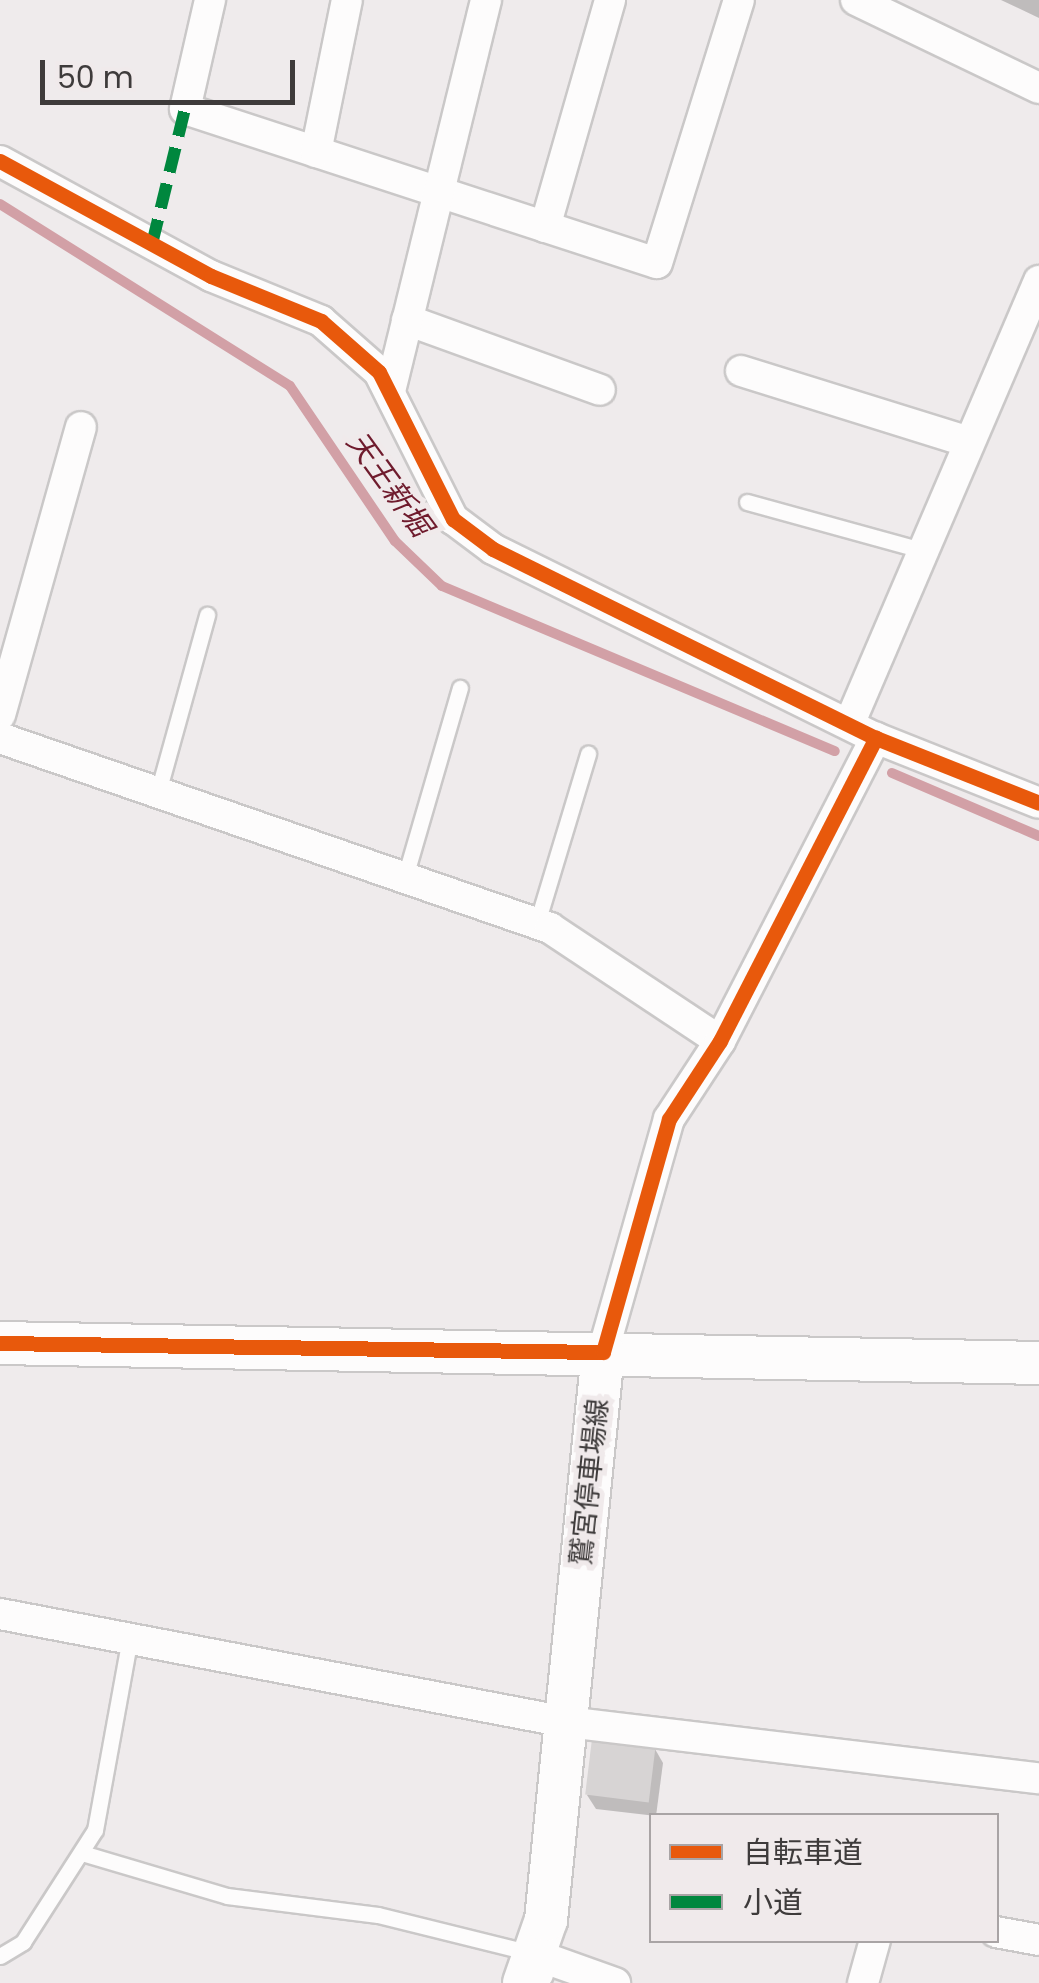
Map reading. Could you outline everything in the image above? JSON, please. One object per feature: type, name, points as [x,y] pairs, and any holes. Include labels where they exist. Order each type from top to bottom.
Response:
[{"type":"main road","points":[[0,1343],[1039,1363]]},
{"type":"main road","name":"鷲宮停車場線","points":[[533,1974],[566,1722],[602,1352]]},
{"type":"street","points":[[210,0],[186,110],[657,263],[738,0]]},
{"type":"street","points":[[316,152],[347,0]]},
{"type":"street","points":[[390,390],[486,0]]},
{"type":"street","points":[[545,227],[610,0]]},
{"type":"street","points":[[856,0],[1039,88]]},
{"type":"street","points":[[0,161],[211,276],[321,320],[390,390],[453,519],[493,549],[863,730],[1039,803]]},
{"type":"street","points":[[602,1352],[670,1120],[720,1042],[863,730],[921,550],[1039,281]]},
{"type":"street","points":[[407,320],[600,390]]},
{"type":"street","points":[[742,371],[966,440]]},
{"type":"street","points":[[0,715],[80,428]]},
{"type":"street","points":[[0,738],[537,923],[720,1042]]},
{"type":"street","points":[[0,1614],[566,1722],[1039,1778]]},
{"type":"street","points":[[999,1933],[1039,1940]]},
{"type":"street","points":[[862,1983],[874,1943]]},
{"type":"street","points":[[533,1974],[615,1983]]},
{"type":"lane","points":[[746,502],[921,550]]},
{"type":"lane","points":[[158,792],[207,614]]},
{"type":"lane","points":[[404,878],[460,688]]},
{"type":"lane","points":[[537,923],[588,754]]},
{"type":"lane","points":[[0,1956],[23,1942],[96,1830],[130,1638]]},
{"type":"lane","points":[[82,1853],[228,1896],[378,1915],[533,1974]]},
{"type":"building","points":[[592,1739],[656,1747],[649,1802],[585,1795]]},
{"type":"waterway","name":"天王新堀","points":[[0,204],[290,386],[395,541],[442,586],[835,751]]},
{"type":"waterway","name":"天王新堀","points":[[892,773],[1039,836]]},
{"type":"marked path","points":[[152,244],[185,109]]},
{"type":"cycle path","points":[[0,161],[211,276],[321,321],[379,372],[453,519],[493,549],[876,738],[1039,803]]},
{"type":"cycle path","points":[[0,1343],[603,1352],[669,1119],[720,1041],[876,738]]}]
